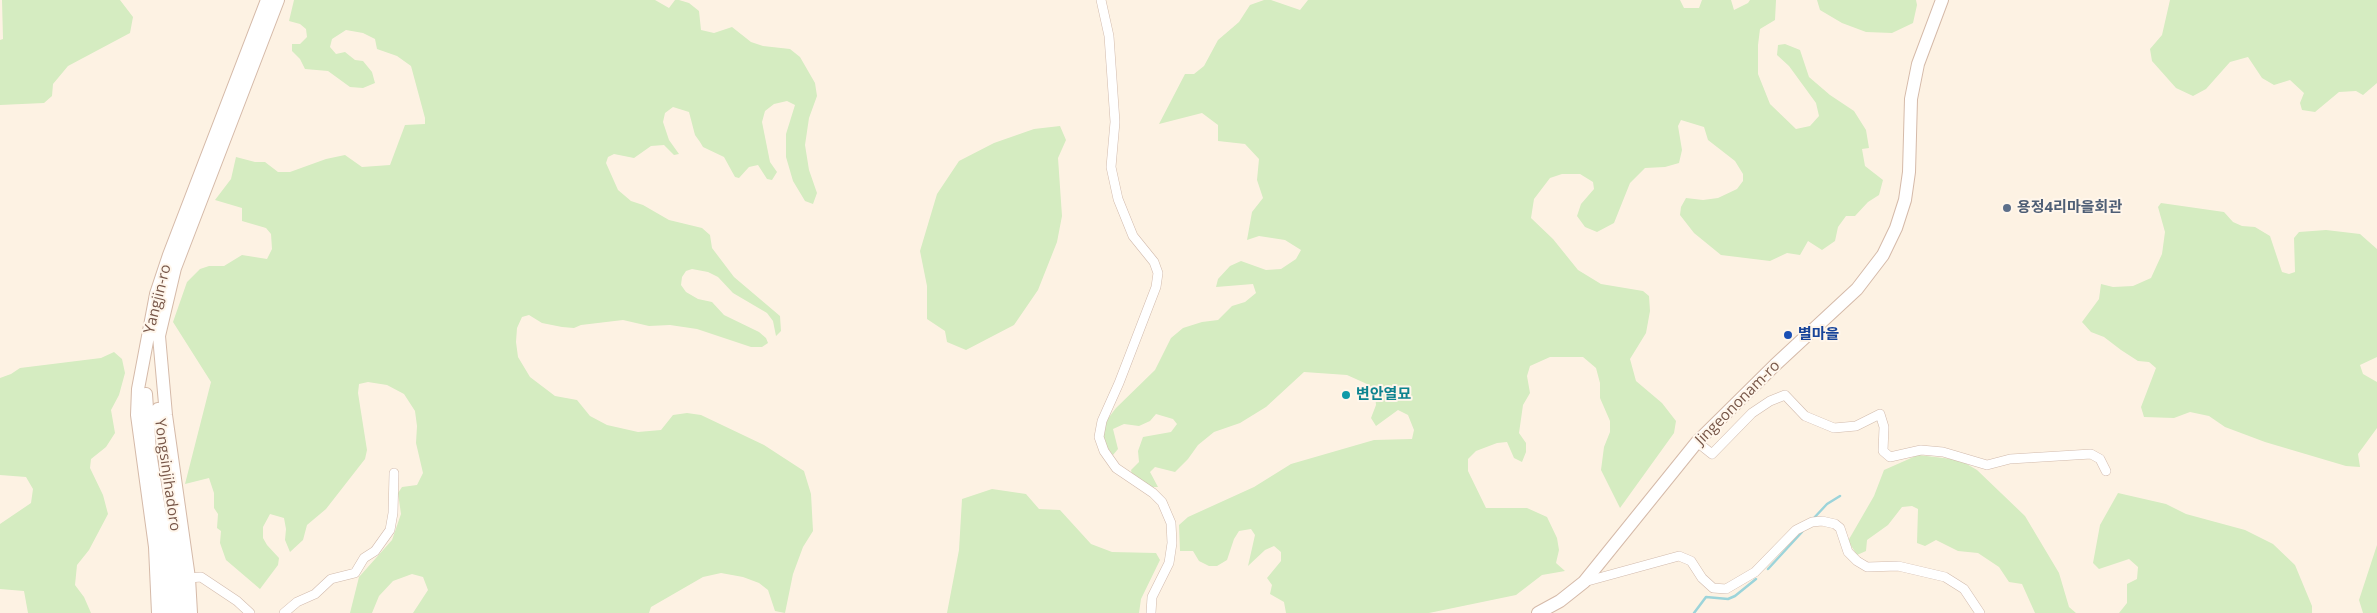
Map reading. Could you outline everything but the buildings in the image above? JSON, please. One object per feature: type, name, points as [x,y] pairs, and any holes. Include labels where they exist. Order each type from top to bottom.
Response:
[{"type":"main road","name":"Yangjin-ro","points":[[158,613],[155,547],[137,415],[138,389],[156,294],[169,255],[267,0]]},
{"type":"main road","name":"Yangjin-ro","points":[[191,613],[189,578],[166,415],[159,336],[175,268],[278,0]]},
{"type":"main road","name":"Jingeononam-ro","points":[[1538,613],[1560,601],[1584,582],[1697,442],[1775,365],[1857,289],[1883,256],[1896,228],[1905,200],[1909,172],[1910,108],[1918,64],[1942,0]]},
{"type":"main road","name":"Yongsinjihadoro","points":[[159,336],[157,368],[159,427],[178,559],[181,613]]},
{"type":"main road","name":"Yongsinjihadoro","points":[[146,354],[146,416],[167,560],[170,613]]},
{"type":"street","points":[[1101,0],[1109,36],[1115,122],[1111,167],[1118,199],[1133,236],[1154,262],[1158,273],[1156,286],[1102,421],[1099,437],[1104,452],[1116,468],[1153,493],[1162,502],[1171,523],[1172,542],[1169,563],[1152,597],[1151,613]]},
{"type":"street","points":[[1697,442],[1712,454],[1752,413],[1785,394],[1805,416],[1834,428],[1856,426],[1880,414],[1884,427],[1882,451],[1890,457],[1908,451],[1930,450],[1987,465],[2010,459],[2090,454],[2100,460],[2106,471]]},
{"type":"street","points":[[284,613],[297,602],[315,594],[332,580],[355,573],[364,558],[375,551],[390,530],[393,513],[394,473]]},
{"type":"street","points":[[1584,582],[1679,556],[1691,561],[1702,578],[1713,588],[1726,589],[1755,572],[1796,530],[1812,522],[1822,520],[1835,524],[1840,528],[1848,552],[1867,567],[1898,566],[1935,573],[1945,577],[1964,590],[1980,613]]},
{"type":"street","points":[[189,578],[201,577],[237,601],[250,613]]},
{"type":"green space","points":[[2,0],[120,0],[133,17],[130,33],[68,66],[53,84],[52,96],[44,103],[0,105],[0,40],[3,39]]},
{"type":"green space","points":[[294,0],[655,0],[669,8],[675,0],[679,0],[689,3],[699,11],[701,30],[714,33],[732,27],[751,42],[763,46],[790,49],[800,57],[815,83],[817,96],[809,118],[805,145],[809,170],[817,193],[813,204],[805,201],[793,181],[786,157],[786,134],[795,105],[787,101],[774,104],[765,111],[762,122],[770,162],[777,172],[772,180],[767,179],[758,165],[749,167],[739,178],[735,177],[724,157],[703,147],[695,135],[689,112],[673,107],[665,113],[663,122],[669,140],[679,154],[674,155],[664,145],[651,146],[634,158],[614,154],[608,157],[606,163],[618,190],[631,201],[643,205],[669,220],[702,228],[710,235],[712,248],[734,277],[780,316],[781,331],[776,336],[773,321],[767,313],[733,293],[718,277],[708,272],[692,269],[686,271],[682,277],[681,285],[686,292],[698,299],[712,302],[724,315],[759,332],[766,338],[768,343],[762,347],[751,347],[697,329],[670,325],[649,326],[623,320],[581,325],[574,328],[562,327],[542,323],[529,315],[522,317],[517,328],[516,342],[518,357],[530,377],[555,396],[577,400],[590,416],[607,425],[638,432],[661,430],[673,415],[687,413],[701,415],[764,445],[804,471],[811,494],[813,531],[803,547],[793,574],[785,613],[775,611],[768,590],[759,583],[743,577],[721,573],[703,577],[651,607],[649,613],[413,613],[428,590],[423,577],[412,574],[393,581],[379,596],[372,613],[350,613],[359,577],[392,540],[401,514],[398,493],[402,487],[417,485],[423,473],[416,443],[417,426],[415,411],[404,394],[387,385],[368,382],[359,384],[358,393],[367,450],[365,459],[326,509],[307,525],[303,540],[290,552],[285,540],[284,518],[270,514],[263,527],[263,538],[279,558],[278,565],[260,589],[226,560],[220,543],[221,531],[217,528],[218,514],[214,508],[214,493],[209,478],[185,484],[211,382],[173,322],[187,282],[200,269],[209,266],[224,266],[242,255],[267,259],[272,249],[271,234],[266,228],[242,221],[242,208],[215,200],[231,179],[236,157],[255,162],[265,162],[278,172],[290,172],[326,159],[345,155],[362,167],[390,165],[405,125],[425,124],[411,66],[397,56],[377,49],[375,39],[363,33],[346,30],[332,39],[330,47],[336,54],[345,52],[355,60],[363,61],[372,72],[375,83],[363,88],[350,87],[328,71],[305,69],[300,59],[292,51],[292,44],[300,44],[307,37],[306,29],[300,24],[289,21]]},
{"type":"green space","points":[[1264,0],[1271,0],[1300,10],[1308,0],[1680,0],[1684,8],[1699,8],[1702,0],[1731,0],[1734,10],[1750,0],[1776,0],[1775,20],[1760,29],[1758,45],[1758,74],[1770,104],[1796,129],[1810,126],[1819,116],[1816,103],[1789,66],[1777,55],[1778,45],[1785,44],[1800,50],[1809,77],[1830,95],[1854,111],[1866,130],[1869,148],[1862,149],[1865,166],[1883,180],[1879,195],[1868,202],[1855,216],[1846,216],[1838,227],[1835,241],[1822,250],[1808,241],[1800,255],[1787,253],[1770,261],[1721,255],[1694,233],[1680,215],[1681,207],[1686,198],[1703,200],[1718,198],[1737,189],[1743,181],[1743,174],[1735,161],[1708,140],[1704,127],[1681,120],[1678,126],[1682,150],[1679,163],[1665,167],[1645,168],[1630,183],[1614,223],[1597,232],[1585,227],[1577,216],[1581,204],[1594,189],[1593,182],[1580,174],[1562,174],[1550,178],[1534,199],[1531,218],[1553,239],[1578,270],[1601,284],[1643,291],[1649,296],[1650,311],[1646,333],[1630,359],[1636,381],[1662,403],[1676,421],[1674,433],[1620,508],[1601,470],[1604,447],[1610,432],[1610,421],[1600,398],[1600,383],[1596,368],[1583,357],[1550,357],[1530,366],[1527,376],[1530,393],[1523,405],[1519,433],[1526,443],[1526,452],[1522,462],[1514,458],[1507,442],[1497,443],[1476,451],[1468,459],[1468,471],[1486,508],[1527,508],[1547,517],[1557,538],[1559,550],[1556,563],[1565,571],[1542,575],[1516,595],[1429,613],[1286,613],[1284,602],[1270,594],[1272,585],[1267,578],[1281,561],[1281,552],[1274,546],[1265,550],[1248,566],[1255,535],[1251,529],[1239,531],[1234,539],[1227,560],[1217,566],[1209,566],[1199,561],[1193,551],[1180,551],[1179,525],[1188,517],[1254,487],[1291,464],[1374,440],[1412,439],[1414,430],[1408,415],[1398,410],[1376,426],[1371,418],[1376,405],[1375,393],[1367,384],[1347,375],[1304,372],[1266,407],[1240,423],[1214,432],[1198,445],[1175,472],[1155,467],[1150,472],[1158,487],[1147,487],[1133,479],[1131,470],[1139,462],[1138,451],[1143,437],[1171,432],[1177,424],[1173,419],[1156,414],[1150,421],[1139,426],[1124,424],[1113,429],[1118,449],[1113,455],[1101,436],[1103,425],[1116,408],[1155,370],[1171,338],[1183,328],[1202,322],[1218,320],[1232,306],[1245,302],[1256,293],[1253,284],[1216,287],[1218,279],[1230,266],[1241,261],[1266,270],[1281,269],[1296,259],[1301,250],[1285,240],[1259,236],[1247,240],[1252,212],[1263,198],[1257,180],[1259,159],[1245,144],[1218,141],[1218,125],[1202,113],[1159,124],[1185,74],[1194,74],[1204,66],[1218,40],[1239,22],[1250,5]]},
{"type":"green space","points":[[1817,0],[1916,0],[1917,5],[1913,23],[1892,33],[1866,32],[1842,23],[1820,10]]},
{"type":"green space","points":[[2170,0],[2377,0],[2377,83],[2363,95],[2356,91],[2339,92],[2315,112],[2302,110],[2300,103],[2304,93],[2290,80],[2274,85],[2262,78],[2248,57],[2230,62],[2206,89],[2193,96],[2176,88],[2152,61],[2150,49],[2162,35]]},
{"type":"green space","points":[[1060,126],[1066,140],[1058,158],[1062,216],[1057,242],[1038,290],[1014,325],[966,350],[947,342],[945,331],[927,319],[927,286],[920,251],[937,194],[959,161],[994,143],[1034,129]]},
{"type":"green space","points":[[2161,203],[2224,212],[2233,222],[2242,226],[2255,227],[2270,236],[2282,272],[2289,274],[2295,272],[2294,238],[2299,232],[2326,230],[2360,234],[2377,249],[2377,357],[2360,365],[2363,374],[2377,382],[2377,428],[2358,454],[2360,467],[2346,466],[2265,442],[2225,427],[2209,416],[2190,412],[2174,418],[2144,417],[2141,407],[2156,368],[2149,362],[2138,361],[2104,337],[2091,332],[2082,322],[2099,299],[2101,284],[2113,287],[2133,286],[2151,278],[2162,254],[2165,232],[2158,207]]},
{"type":"green space","points":[[114,352],[122,359],[125,373],[119,395],[111,410],[115,433],[106,447],[91,459],[90,468],[103,495],[108,514],[89,550],[77,565],[75,585],[84,597],[91,613],[28,613],[24,591],[0,589],[0,524],[31,503],[33,489],[26,477],[0,475],[0,378],[20,368],[101,358]]},
{"type":"green space","points":[[1918,455],[1960,460],[1977,470],[2025,516],[2059,573],[2069,607],[2076,613],[2035,613],[2022,584],[2009,582],[1999,567],[1978,553],[1958,551],[1936,540],[1925,546],[1917,543],[1918,509],[1912,506],[1902,507],[1888,525],[1867,540],[1866,551],[1857,555],[1848,541],[1874,496],[1884,470]]},
{"type":"green space","points":[[992,489],[1026,494],[1039,509],[1060,510],[1091,544],[1112,552],[1156,553],[1160,560],[1141,599],[1139,613],[947,613],[959,550],[962,499]]},
{"type":"green space","points":[[2118,493],[2166,504],[2186,514],[2245,530],[2273,544],[2295,565],[2312,606],[2312,613],[2119,613],[2127,603],[2127,584],[2137,579],[2138,567],[2129,559],[2099,569],[2093,563],[2100,525]]},
{"type":"green space","points":[[2377,545],[2377,613],[2363,613],[2359,600]]},
{"type":"waterway","points":[[1813,519],[1827,504],[1840,496]]},
{"type":"waterway","points":[[1768,569],[1802,532]]},
{"type":"waterway","points":[[1694,613],[1706,597],[1728,599],[1735,596],[1756,579]]},
{"type":"place","name":"용정4리마을회관","points":[[2007,208]]},
{"type":"place","name":"별마을","points":[[1788,335]]},
{"type":"place","name":"변안열묘","points":[[1346,395]]}]
